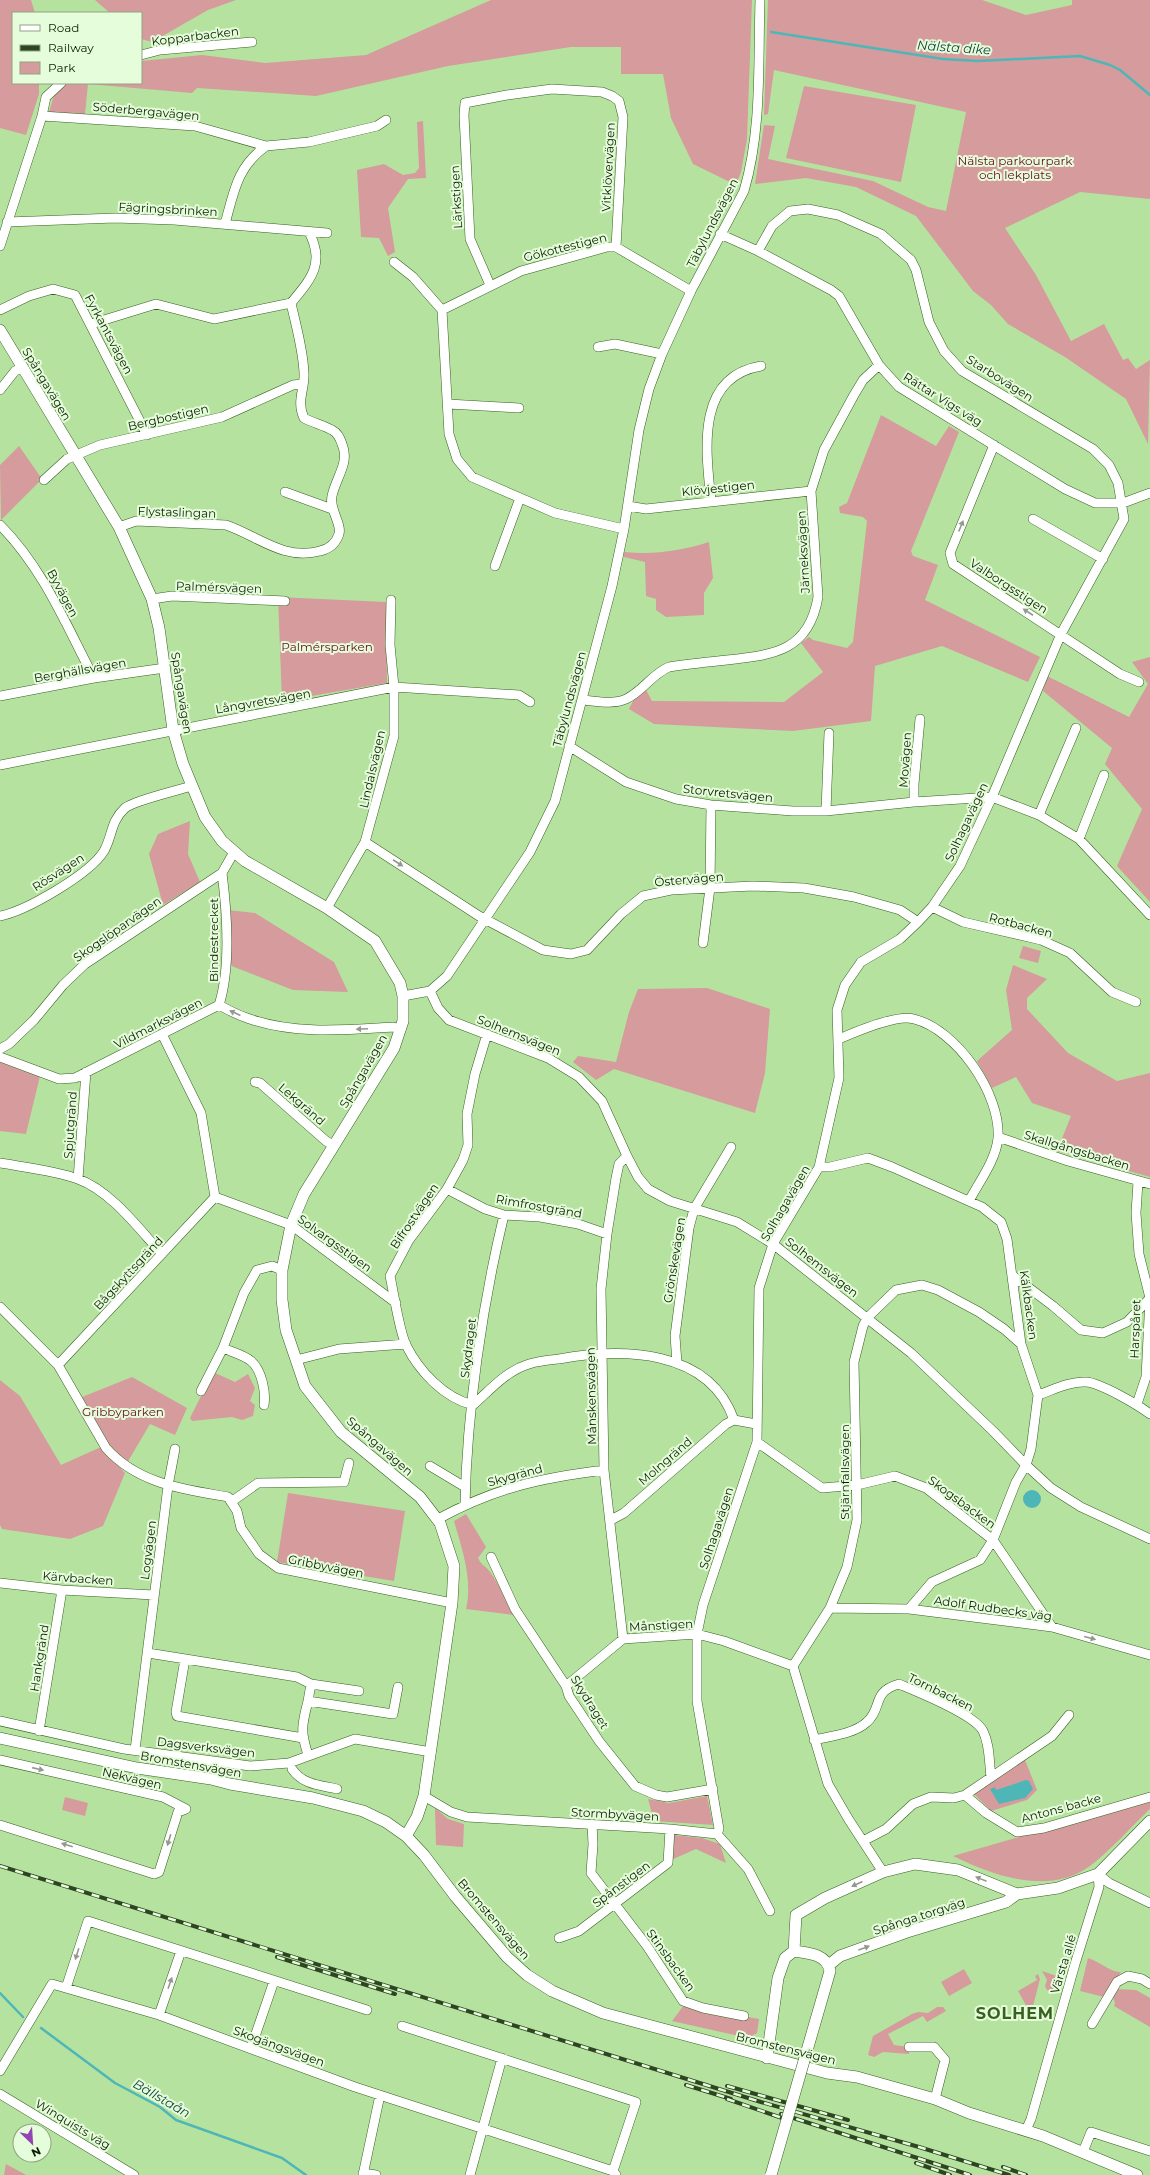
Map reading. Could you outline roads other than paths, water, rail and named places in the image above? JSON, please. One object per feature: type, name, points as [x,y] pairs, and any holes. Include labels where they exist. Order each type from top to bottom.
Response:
[{"type":"street","name":"Täbylundsvägen","points":[[430,991],[447,976],[486,920],[543,828],[555,802],[612,586],[628,506],[639,430],[649,389],[662,354],[691,290],[744,192],[755,139],[760,0]]},
{"type":"street","name":"Kopparbacken","points":[[142,55],[160,50],[252,42]]},
{"type":"street","points":[[0,246],[42,116],[46,97],[60,84]]},
{"type":"street","name":"Vitklövervägen","points":[[465,103],[507,95],[552,89],[602,92],[619,101],[622,117],[616,247]]},
{"type":"street","name":"Lärkstigen","points":[[465,103],[464,115],[470,239],[490,285]]},
{"type":"street","name":"Söderbergavägen","points":[[42,116],[196,126],[266,146],[309,142],[377,126],[386,120]]},
{"type":"street","points":[[225,224],[237,180],[242,170],[255,154],[266,146]]},
{"type":"street","name":"Starbovägen","points":[[758,251],[772,226],[790,211],[808,209],[838,215],[881,234],[911,260],[916,270],[929,322],[944,351],[962,371],[1093,449],[1112,471],[1118,483],[1123,503]]},
{"type":"street","name":"Fägringsbrinken","points":[[8,222],[115,218],[174,220],[327,233]]},
{"type":"street","points":[[91,324],[156,304],[214,319],[291,302],[313,273],[318,255],[308,232]]},
{"type":"street","name":"Rättar Vigs väg","points":[[720,234],[758,251],[831,290],[839,296],[879,365],[899,387],[1065,489],[1095,503],[1123,503],[1150,493]]},
{"type":"street","name":"Gökottestigen","points":[[442,310],[521,271],[607,247],[616,247],[691,290]]},
{"type":"street","points":[[394,262],[413,277],[442,310],[449,434],[457,459],[472,476],[555,513],[624,529]]},
{"type":"street","name":"Fyrkantsvägen","points":[[0,310],[29,296],[53,289],[75,295],[147,435]]},
{"type":"street","name":"Flystaslingan","points":[[119,527],[136,521],[226,525],[284,552],[314,553],[326,550],[334,543],[340,533],[332,509],[332,496],[345,460],[345,451],[340,436],[336,432],[304,418],[300,405],[302,384],[305,375],[302,351],[291,302]]},
{"type":"street","name":"Spångavägen","points":[[0,330],[119,527],[152,599],[159,628],[173,730],[191,786],[205,817],[222,841],[245,861],[327,908],[375,941],[400,982],[403,996],[401,1029],[394,1048],[304,1194],[291,1225],[282,1270],[282,1300],[286,1330],[305,1386],[341,1432],[420,1497],[438,1519],[454,1566],[452,1603],[424,1796],[417,1817],[406,1836]]},
{"type":"street","points":[[598,347],[615,344],[662,354]]},
{"type":"street","name":"Järneksvägen","points":[[582,700],[616,702],[627,699],[660,670],[669,667],[772,655],[789,646],[802,634],[816,611],[818,597],[811,491],[824,450],[862,380],[879,365]]},
{"type":"street","points":[[711,501],[706,454],[715,396],[728,379],[746,369],[761,366]]},
{"type":"street","points":[[0,390],[15,371],[22,368]]},
{"type":"street","name":"Bergbostigen","points":[[44,480],[67,459],[100,445],[222,417],[293,385],[302,384]]},
{"type":"street","points":[[448,404],[520,408]]},
{"type":"street","name":"Valborgsstigen","points":[[994,446],[950,553],[953,564],[1120,674],[1139,682]]},
{"type":"street","name":"Klövjestigen","points":[[628,506],[646,509],[811,491]]},
{"type":"street","points":[[285,492],[332,509]]},
{"type":"street","points":[[495,566],[520,498]]},
{"type":"street","name":"Solhagavägen","points":[[717,1834],[719,1829],[713,1789],[697,1701],[697,1634],[703,1605],[757,1442],[756,1424],[759,1288],[774,1244],[819,1167],[839,1078],[837,1010],[845,985],[861,962],[900,939],[918,922],[932,907],[967,852],[1061,634],[1124,519],[1123,503]]},
{"type":"street","points":[[1033,519],[1103,559]]},
{"type":"street","name":"Byvägen","points":[[0,525],[20,545],[39,573],[94,678]]},
{"type":"street","name":"Palmérsvägen","points":[[152,599],[172,596],[285,601]]},
{"type":"street","name":"Lindalsvägen","points":[[327,908],[365,842],[394,736],[394,687],[390,645],[392,600]]},
{"type":"street","name":"Berghällsvägen","points":[[0,696],[94,678],[165,668]]},
{"type":"street","name":"Långvretsvägen","points":[[0,765],[173,730],[315,704],[394,687],[519,695],[530,702]]},
{"type":"street","name":"Movägen","points":[[914,802],[914,784],[920,719]]},
{"type":"street","points":[[1039,815],[1076,728]]},
{"type":"street","points":[[826,811],[829,732]]},
{"type":"street","name":"Storvretsvägen","points":[[569,746],[626,782],[676,800],[710,805],[793,811],[826,811],[914,802],[992,797],[1039,815],[1079,839],[1150,915]]},
{"type":"street","points":[[1079,839],[1104,775]]},
{"type":"street","name":"Rösvägen","points":[[0,916],[12,914],[29,905],[72,880],[93,865],[104,850],[115,819],[127,807],[191,786]]},
{"type":"street","points":[[703,943],[710,888],[710,805]]},
{"type":"street","name":"Östervägen","points":[[365,842],[486,920],[543,950],[571,954],[587,950],[621,914],[643,896],[671,890],[753,886],[804,888],[854,897],[900,910],[918,922]]},
{"type":"street","name":"Skogslöparvägen","points":[[0,1049],[9,1044],[34,1020],[63,985],[85,964],[222,873],[234,852]]},
{"type":"street","name":"Bindestrecket","points":[[219,1005],[225,985],[226,902],[222,873]]},
{"type":"street","name":"Rotbacken","points":[[932,907],[964,922],[1041,940],[1070,953],[1112,992],[1136,1002]]},
{"type":"street","points":[[403,996],[430,991]]},
{"type":"street","name":"Solhemsvägen","points":[[430,991],[438,1008],[449,1020],[548,1058],[579,1077],[602,1101],[627,1156],[638,1177],[648,1189],[670,1201],[737,1222],[774,1244],[911,1354],[1051,1488],[1081,1507],[1150,1539]]},
{"type":"street","name":"Vildmarksvägen","points":[[0,1057],[59,1079],[75,1078],[219,1005],[247,1018],[277,1026],[310,1030],[393,1027],[401,1029]]},
{"type":"street","points":[[839,1038],[866,1027],[913,1018],[935,1028],[965,1055],[984,1082],[996,1113],[998,1137],[996,1150],[969,1201]]},
{"type":"street","points":[[162,1034],[201,1113],[215,1197]]},
{"type":"street","name":"Bifrostvägen","points":[[473,1405],[463,1403],[439,1387],[418,1364],[406,1344],[390,1276],[409,1240],[447,1189],[464,1160],[468,1145],[467,1114],[475,1074],[487,1034]]},
{"type":"street","name":"Spjutgränd","points":[[78,1179],[86,1072]]},
{"type":"street","name":"Lekgränd","points":[[255,1082],[260,1083],[326,1141],[333,1145]]},
{"type":"street","name":"Skallgångsbacken","points":[[998,1137],[1138,1182],[1150,1184]]},
{"type":"street","name":"Grönskevägen","points":[[678,1362],[675,1336],[682,1280],[694,1209],[731,1148]]},
{"type":"street","name":"Månskensvägen","points":[[623,1639],[611,1520],[604,1470],[601,1289],[607,1234],[619,1164],[627,1156]]},
{"type":"street","name":"Kälkbacken","points":[[819,1167],[830,1167],[868,1158],[937,1186],[982,1207],[1001,1222],[1007,1239],[1021,1344],[1038,1395],[1031,1448],[1026,1465],[1016,1482],[993,1540],[980,1560],[932,1582],[909,1609]]},
{"type":"street","points":[[0,1163],[78,1179],[98,1190],[120,1208],[162,1254]]},
{"type":"street","name":"Harspåret","points":[[1137,1404],[1146,1377],[1150,1298],[1140,1254],[1136,1213],[1138,1182]]},
{"type":"street","name":"Rimfrostgränd","points":[[447,1189],[485,1209],[504,1215],[540,1217],[578,1224],[607,1234]]},
{"type":"street","name":"Solvargsstigen","points":[[215,1197],[291,1225],[396,1302]]},
{"type":"street","name":"Bågskyttsgränd","points":[[58,1366],[215,1197]]},
{"type":"street","name":"Skydraget","points":[[465,1505],[465,1487],[473,1405],[483,1322],[496,1249],[504,1215]]},
{"type":"street","points":[[201,1391],[223,1348],[244,1293],[257,1270],[272,1266],[282,1270]]},
{"type":"street","points":[[1012,1275],[1053,1306],[1081,1330],[1103,1333],[1127,1322],[1150,1298]]},
{"type":"street","name":"Stjärnfallsvägen","points":[[793,1666],[830,1608],[847,1567],[857,1520],[854,1362],[863,1326],[867,1318],[896,1290],[922,1285],[938,1290],[972,1308],[1004,1329],[1021,1344]]},
{"type":"street","points":[[0,1307],[58,1366],[106,1448],[116,1460],[142,1476],[168,1486],[228,1497],[231,1502],[258,1483],[344,1482],[349,1463]]},
{"type":"street","points":[[1004,1329],[1018,1323]]},
{"type":"street","points":[[296,1360],[339,1349],[406,1344]]},
{"type":"street","points":[[223,1348],[252,1362],[262,1380],[266,1394],[264,1405]]},
{"type":"street","points":[[473,1405],[503,1378],[528,1364],[603,1353],[635,1353],[678,1362],[708,1381],[729,1404],[734,1420],[756,1424]]},
{"type":"street","points":[[1038,1395],[1064,1386],[1087,1382],[1137,1404],[1150,1414]]},
{"type":"street","name":"Molngränd","points":[[611,1520],[624,1513],[716,1432],[734,1420]]},
{"type":"street","name":"Skogsbacken","points":[[757,1442],[822,1488],[857,1485],[895,1476],[926,1488],[993,1540],[1052,1627]]},
{"type":"street","name":"Logvägen","points":[[135,1750],[168,1486],[175,1449]]},
{"type":"street","points":[[430,1466],[461,1486],[465,1487]]},
{"type":"street","name":"Skygränd","points":[[438,1519],[465,1505],[516,1485],[566,1475],[604,1470]]},
{"type":"street","name":"Gribbyvägen","points":[[231,1502],[237,1511],[241,1528],[259,1554],[278,1568],[452,1603]]},
{"type":"street","name":"Skydraget","points":[[491,1557],[515,1609],[566,1686],[569,1696],[599,1741],[635,1786],[656,1795],[668,1797],[713,1789]]},
{"type":"street","name":"Kärvbacken","points":[[0,1583],[62,1590],[154,1595]]},
{"type":"street","name":"Hankgränd","points":[[39,1731],[62,1590]]},
{"type":"street","name":"Adolf Rudbecks väg","points":[[830,1608],[909,1609],[1052,1627],[1150,1655]]},
{"type":"street","name":"Månstigen","points":[[566,1686],[623,1639],[697,1634],[724,1641],[793,1666]]},
{"type":"street","points":[[148,1653],[297,1677],[310,1684],[359,1691]]},
{"type":"street","points":[[185,1659],[176,1712],[178,1716],[303,1738]]},
{"type":"street","points":[[793,1666],[828,1784],[849,1820],[883,1872]]},
{"type":"street","points":[[308,1755],[303,1738],[302,1726],[310,1684]]},
{"type":"street","name":"Tornbacken","points":[[814,1740],[849,1732],[868,1722],[880,1695],[888,1687],[900,1684],[971,1718],[982,1730],[988,1746],[991,1777]]},
{"type":"street","points":[[308,1700],[393,1714],[398,1687]]},
{"type":"street","points":[[863,1841],[886,1829],[913,1804],[931,1797],[954,1798],[965,1795],[1052,1736],[1069,1715]]},
{"type":"street","name":"Dagsverksvägen","points":[[0,1722],[135,1750],[250,1766],[289,1763],[355,1739],[431,1752]]},
{"type":"street","name":"Bromstensvägen","points":[[0,1738],[99,1760],[211,1779],[230,1784],[339,1804],[381,1819],[406,1836],[424,1855],[507,1957],[527,1975],[552,1991],[603,2013],[767,2058],[827,2073],[857,2077],[935,2099],[969,2113],[1026,2130],[1137,2175]]},
{"type":"street","name":"Nekvägen","points":[[0,1760],[163,1797],[186,1809],[178,1812],[159,1872],[154,1874],[0,1825]]},
{"type":"street","points":[[292,1769],[297,1777],[308,1783],[337,1789]]},
{"type":"street","name":"Antons backe","points":[[965,1795],[986,1813],[1017,1832],[1044,1828],[1150,1797]]},
{"type":"street","name":"Stormbyvägen","points":[[424,1796],[459,1815],[670,1829],[717,1834]]},
{"type":"street","points":[[767,2058],[781,1966],[785,1958],[794,1951],[796,1916],[825,1898],[883,1872],[915,1864],[941,1866],[968,1874],[1017,1894],[1058,1888],[1098,1874],[1150,1821]]},
{"type":"street","name":"Stinsbacken","points":[[592,1824],[593,1844],[591,1873],[647,1946],[683,2000],[703,2008],[744,2016]]},
{"type":"street","name":"Spånstigen","points":[[559,1938],[579,1931],[668,1863],[670,1829]]},
{"type":"street","points":[[717,1834],[748,1869],[770,1910]]},
{"type":"street","points":[[1098,1874],[1109,1883],[1150,1903]]},
{"type":"street","name":"Värsta allé","points":[[1026,2130],[1031,2119],[1075,1964],[1100,1887],[1098,1874]]},
{"type":"street","name":"Spånga torgväg","points":[[829,1965],[840,1956],[907,1932],[1006,1902],[1017,1894]]},
{"type":"street","points":[[66,1988],[88,1921],[367,2010]]},
{"type":"street","points":[[159,2015],[181,1951]]},
{"type":"street","points":[[771,2175],[827,1981],[829,1965],[818,1956],[794,1951]]},
{"type":"street","points":[[1092,2024],[1117,1982],[1128,1976],[1142,1979],[1150,1984]]},
{"type":"street","points":[[252,2048],[274,1980]]},
{"type":"street","name":"Skogängsvägen","points":[[0,2071],[18,2038],[52,1984],[159,2015],[380,2095],[614,2173],[636,2102],[402,2026]]},
{"type":"street","points":[[909,2047],[934,2047],[945,2060],[935,2099]]},
{"type":"street","points":[[470,2175],[502,2058]]},
{"type":"street","name":"Winquists väg","points":[[0,2094],[134,2175]]},
{"type":"street","points":[[376,2175],[363,2174],[380,2095]]},
{"type":"street","points":[[1083,2152],[1091,2132],[1150,2151]]},
{"type":"water","points":[[1028,1490],[1036,1490],[1041,1495],[1039,1506],[1036,1508],[1028,1508],[1023,1503],[1023,1495]]},
{"type":"water","points":[[1026,1780],[1029,1781],[1033,1789],[1025,1798],[999,1804],[990,1789],[995,1787],[996,1790]]},
{"type":"waterway","name":"Nälsta dike","points":[[771,32],[943,59],[978,61],[1080,56],[1110,65],[1120,70],[1150,95]]},
{"type":"waterway","name":"Bällstaån","points":[[0,1993],[23,2017]]},
{"type":"waterway","name":"Bällstaån","points":[[41,2028],[115,2083],[160,2107],[176,2120],[282,2158],[306,2175]]},
{"type":"railway","points":[[0,1866],[761,2102],[919,2147],[1009,2175]]},
{"type":"railway","points":[[277,1957],[395,1994]]},
{"type":"railway","points":[[686,2085],[731,2099]]},
{"type":"railway","points":[[727,2086],[848,2120]]},
{"type":"railway","points":[[727,2099],[785,2119]]},
{"type":"railway","points":[[781,2114],[970,2175]]},
{"type":"railway","points":[[916,2163],[950,2175]]},
{"type":"railway","points":[[1003,2167],[1026,2175]]},
{"type":"district","name":"SOLHEM","points":[[1015,2013]]},
{"type":"park label","name":"Nälsta parkourpark och lekplats","points":[[1015,167]]},
{"type":"park label","name":"Palmérsparken","points":[[327,646]]},
{"type":"park label","name":"Gribbyparken","points":[[123,1411]]}]
